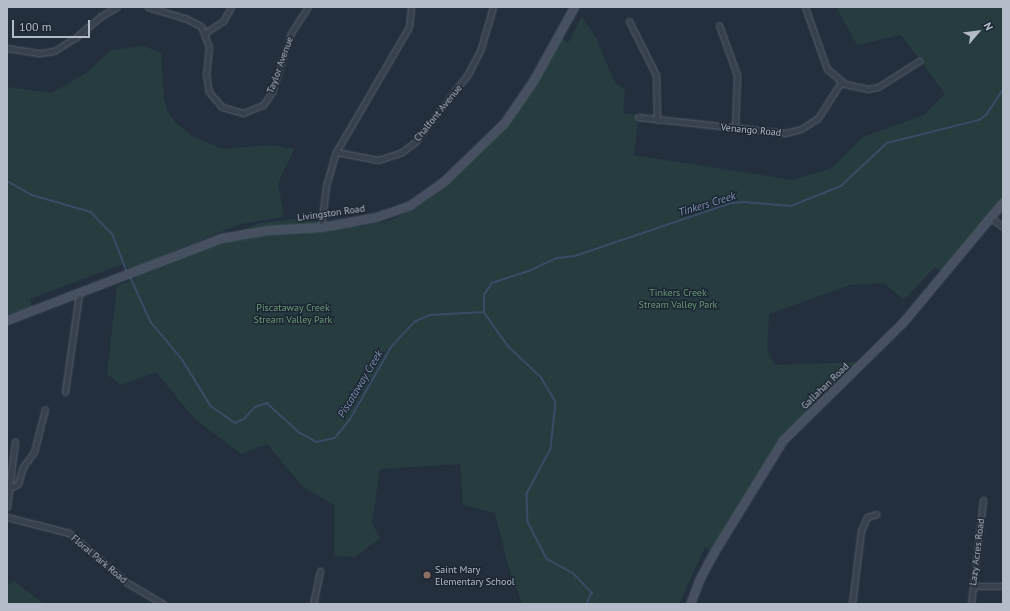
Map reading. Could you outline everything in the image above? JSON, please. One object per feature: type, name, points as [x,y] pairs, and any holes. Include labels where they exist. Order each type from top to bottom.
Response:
[{"type":"main road","name":"Livingston Road","points":[[7,320],[79,294],[221,238],[268,230],[321,227],[376,217],[401,210],[444,181],[504,123],[533,81],[574,7]]},
{"type":"main road","name":"Gallahan Road","points":[[690,604],[699,580],[714,552],[783,440],[903,322],[1003,202]]},
{"type":"street","points":[[7,48],[40,53],[54,51],[75,38],[101,16],[118,7]]},
{"type":"street","points":[[148,7],[192,21],[205,33],[223,21],[231,7]]},
{"type":"street","name":"Taylor Avenue","points":[[205,33],[209,47],[206,74],[210,92],[218,104],[226,109],[236,113],[248,112],[263,105],[272,92],[292,33],[308,7]]},
{"type":"street","points":[[321,227],[326,186],[336,152],[409,27],[411,7]]},
{"type":"street","name":"Chalfont Avenue","points":[[336,152],[378,160],[402,152],[416,141],[468,74],[481,48],[493,7]]},
{"type":"street","points":[[804,7],[827,70],[841,82],[854,87],[878,87],[919,61]]},
{"type":"street","points":[[629,21],[656,75],[657,120]]},
{"type":"street","points":[[719,25],[737,75],[735,129]]},
{"type":"street","name":"Venango Road","points":[[638,118],[779,134],[801,129],[818,118],[841,82]]},
{"type":"street","points":[[991,218],[1003,227]]},
{"type":"street","points":[[65,392],[79,294]]},
{"type":"street","points":[[10,488],[18,484],[23,467],[34,452],[45,408]]},
{"type":"street","points":[[7,507],[15,441]]},
{"type":"street","name":"Lazy Acres Road","points":[[971,604],[983,500]]},
{"type":"street","points":[[852,604],[861,531],[867,517],[877,514]]},
{"type":"street","name":"Floral Park Road","points":[[7,517],[69,533],[123,579],[163,604]]},
{"type":"street","points":[[313,604],[320,571]]},
{"type":"street","points":[[973,586],[1003,586]]},
{"type":"green space","points":[[836,7],[1003,7],[1003,200],[942,273],[935,267],[904,300],[884,283],[850,285],[769,314],[767,350],[775,365],[861,362],[777,443],[711,551],[705,547],[679,604],[522,604],[508,565],[495,513],[463,505],[460,464],[380,469],[372,523],[380,538],[355,557],[334,556],[335,505],[303,487],[267,444],[241,454],[194,418],[156,372],[121,385],[107,374],[117,286],[135,280],[135,273],[259,223],[293,219],[362,226],[388,221],[413,210],[439,191],[486,144],[561,37],[568,43],[582,16],[596,38],[615,83],[625,90],[623,113],[639,115],[634,155],[792,180],[832,168],[863,137],[924,115],[945,94],[901,35],[857,45]]},
{"type":"green space","points":[[144,46],[161,53],[164,97],[167,110],[174,121],[192,136],[222,149],[271,145],[294,149],[278,183],[284,217],[240,224],[129,270],[125,263],[30,299],[32,307],[7,315],[7,87],[52,93],[86,73],[111,50]]},
{"type":"green space","points":[[14,581],[44,604],[7,604],[7,586]]},
{"type":"waterway","name":"Tinkers Creek","points":[[484,312],[484,295],[492,283],[529,271],[557,258],[575,256],[732,203],[744,202],[791,206],[841,186],[887,143],[979,120],[986,115],[1003,90]]},
{"type":"waterway","name":"Piscataway Creek","points":[[7,181],[32,195],[91,212],[113,235],[127,271]]},
{"type":"waterway","name":"Piscataway Creek","points":[[130,276],[151,322],[182,359],[211,406],[235,423],[244,419],[255,407],[267,403],[300,433],[317,442],[335,438],[349,421],[392,346],[414,322],[430,315],[484,312]]},
{"type":"waterway","name":"Piscataway Creek","points":[[484,312],[509,347],[541,377],[556,402],[551,449],[527,494],[528,522],[547,559],[573,573],[592,593],[587,604]]},
{"type":"place","name":"Saint Mary Elementary School","points":[[427,575]]},
{"type":"park label","name":"Tinkers Creek Stream Valley Park","points":[[678,298]]},
{"type":"park label","name":"Piscataway Creek Stream Valley Park","points":[[293,312]]}]
